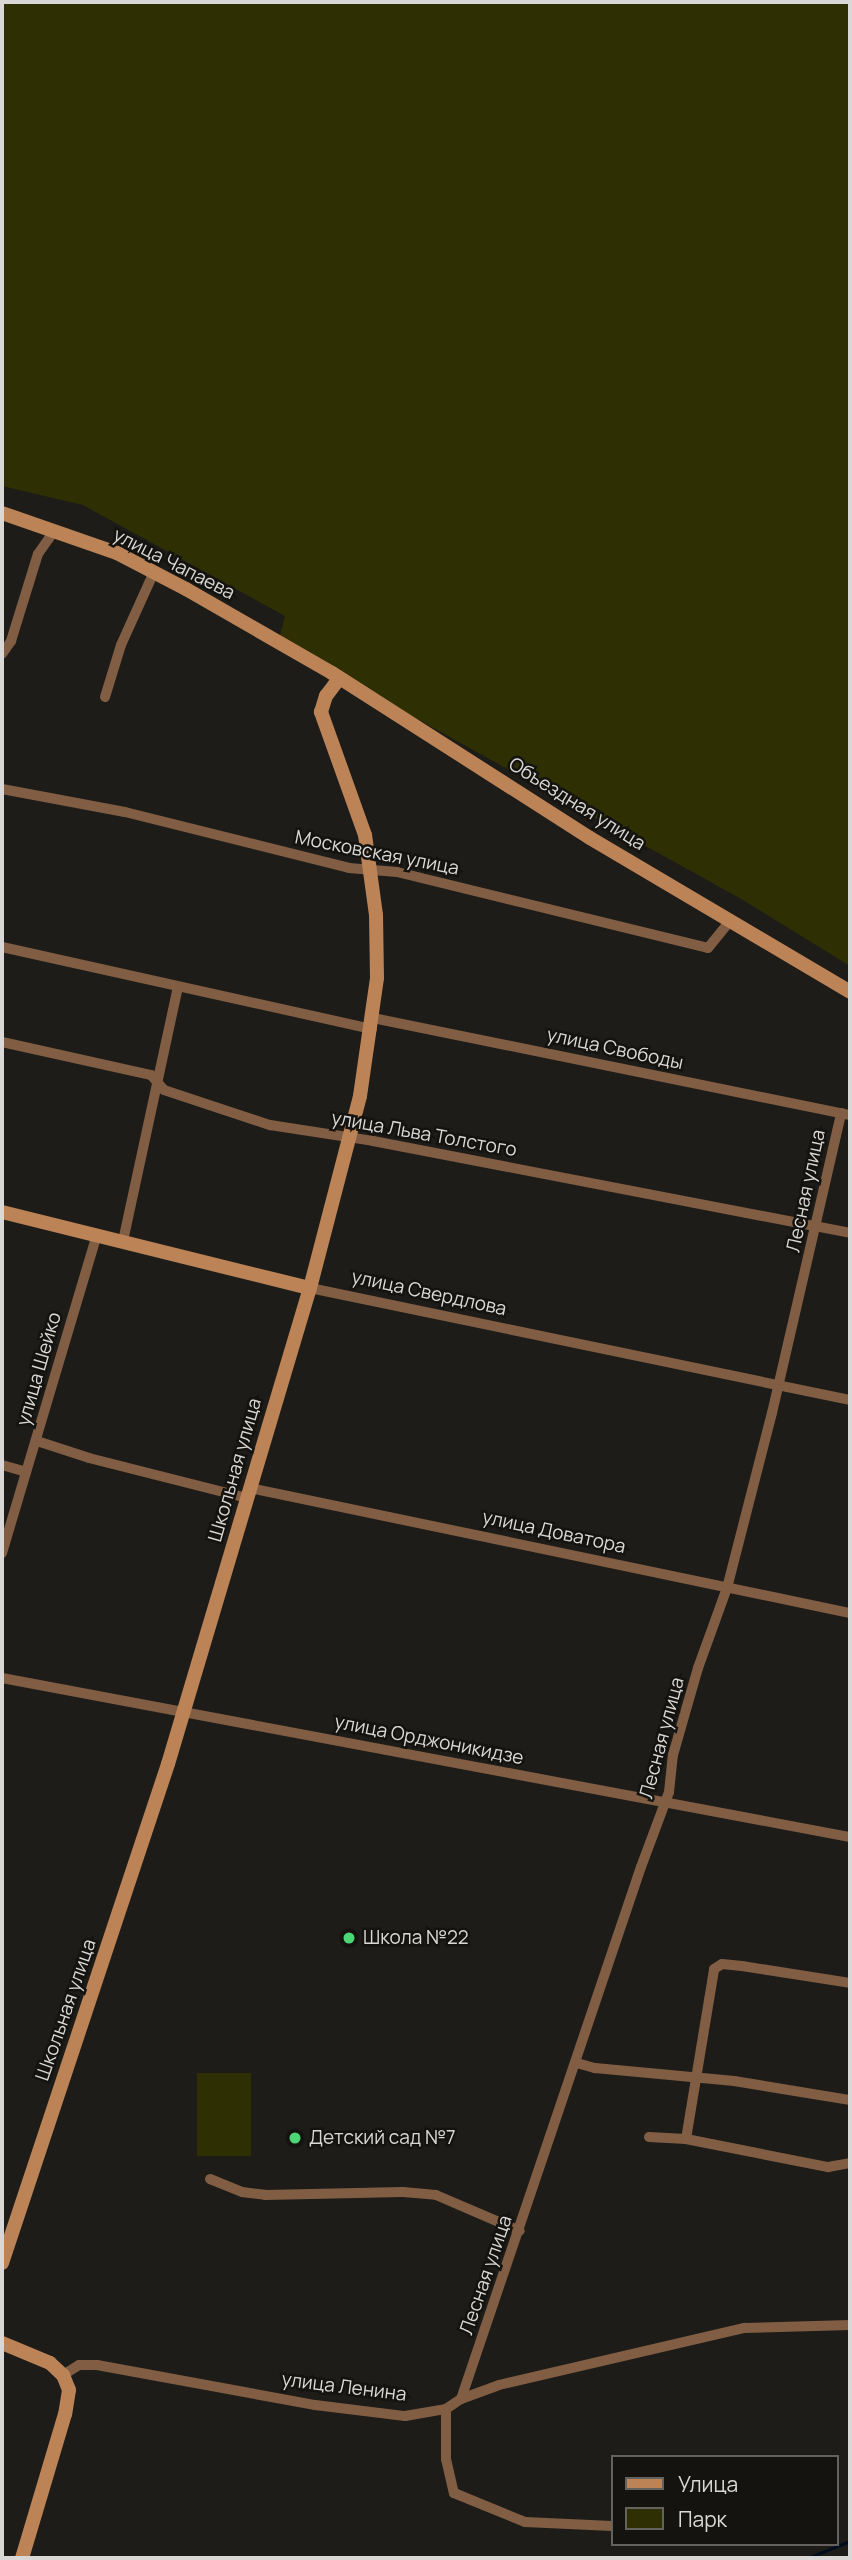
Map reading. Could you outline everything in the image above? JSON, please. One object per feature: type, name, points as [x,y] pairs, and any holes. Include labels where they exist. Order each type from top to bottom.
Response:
[{"type":"street","name":"улица Чапаева","points":[[2,513],[117,553],[284,647]]},
{"type":"street","points":[[2,654],[11,641],[38,554],[54,531]]},
{"type":"street","points":[[106,697],[121,645],[154,572]]},
{"type":"street","name":"Объездная улица","points":[[284,647],[590,838],[850,992]]},
{"type":"street","name":"Школьная улица","points":[[2,2263],[183,1712],[310,1288],[351,1137],[372,1023],[377,965],[376,915],[371,870],[359,814],[328,740],[321,712],[326,696],[339,679]]},
{"type":"street","name":"Московская улица","points":[[2,789],[125,812],[349,868],[397,872],[708,948],[731,920]]},
{"type":"street","name":"улица Свободы","points":[[2,947],[178,987],[846,1114]]},
{"type":"street","points":[[123,1241],[178,987]]},
{"type":"street","name":"улица Льва Толстого","points":[[2,1042],[151,1075],[164,1090],[270,1125],[351,1137],[850,1233]]},
{"type":"street","name":"Лесная улица","points":[[461,2399],[669,1792],[673,1755],[698,1668],[727,1588],[846,1114]]},
{"type":"street","name":"улица Свердлова","points":[[2,1212],[310,1288],[850,1400]]},
{"type":"street","name":"улица Шейко","points":[[2,1553],[97,1235]]},
{"type":"street","name":"улица Доватора","points":[[37,1441],[89,1458],[249,1493],[850,1613]]},
{"type":"street","points":[[2,1465],[26,1472]]},
{"type":"street","name":"улица Орджоникидзе","points":[[2,1678],[850,1837]]},
{"type":"street","points":[[686,2140],[698,2076],[708,1989],[714,1969],[722,1964],[742,1966],[850,1983]]},
{"type":"street","points":[[576,2063],[596,2068],[698,2076],[850,2100]]},
{"type":"street","points":[[649,2137],[686,2140],[828,2167],[850,2163]]},
{"type":"street","points":[[210,2179],[242,2192],[265,2195],[402,2192],[436,2195],[520,2231]]},
{"type":"street","name":"улица Ленина","points":[[63,2375],[79,2365],[97,2365],[384,2415],[425,2415],[446,2409],[461,2399],[499,2385],[744,2328],[850,2325]]},
{"type":"street","points":[[2,2343],[50,2363],[63,2375],[69,2390],[65,2414],[22,2558]]},
{"type":"street","points":[[446,2409],[446,2459],[454,2493],[525,2522],[610,2526]]},
{"type":"green space","points":[[2,2],[850,2],[850,966],[743,900],[340,676],[277,646],[285,616],[83,505],[2,486]]},
{"type":"green space","points":[[197,2073],[251,2073],[251,2156],[197,2156]]},
{"type":"waterway","points":[[838,2546],[850,2541]]},
{"type":"waterway","points":[[808,2558],[838,2546]]},
{"type":"place","name":"Школа №22","points":[[349,1938]]},
{"type":"place","name":"Детский сад №7","points":[[295,2138]]}]
